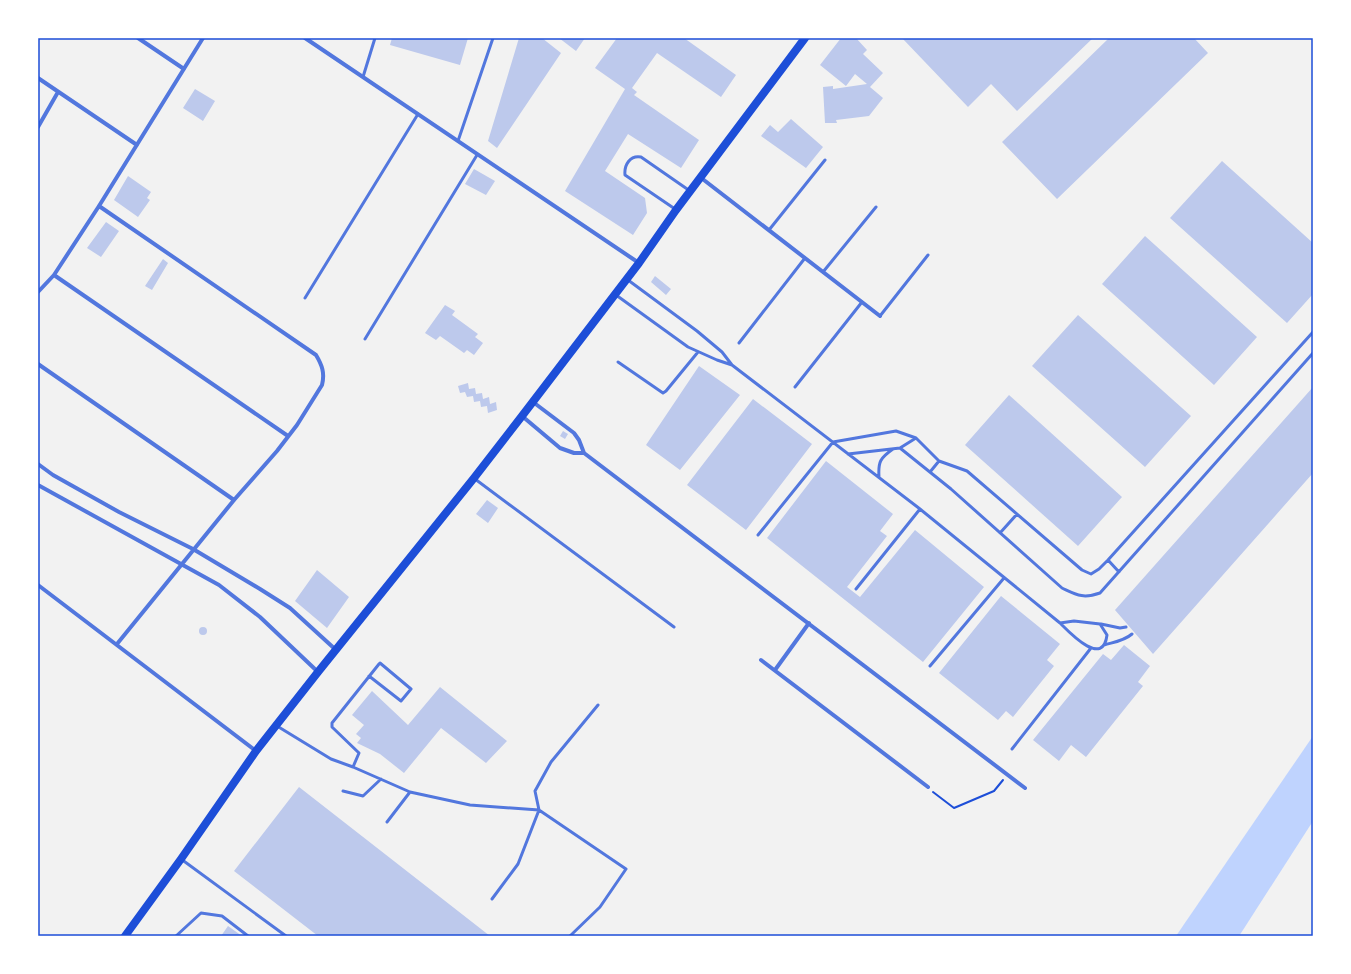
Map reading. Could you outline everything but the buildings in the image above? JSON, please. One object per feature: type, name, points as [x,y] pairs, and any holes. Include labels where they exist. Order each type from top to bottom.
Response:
[{"type":"main road","points":[[124,936],[181,859],[256,751],[533,402],[639,263],[700,177],[805,38]]},
{"type":"street","points":[[138,38],[184,69]]},
{"type":"street","points":[[38,292],[54,275],[99,206],[203,38]]},
{"type":"street","points":[[305,38],[639,263]]},
{"type":"street","points":[[38,78],[137,145]]},
{"type":"street","points":[[38,127],[58,92]]},
{"type":"street","points":[[700,177],[880,316]]},
{"type":"street","points":[[99,206],[316,355],[324,371],[322,385],[277,451],[193,549],[117,644]]},
{"type":"street","points":[[54,275],[288,436]]},
{"type":"street","points":[[38,364],[234,500]]},
{"type":"street","points":[[533,402],[574,433],[579,440],[584,453],[1025,788]]},
{"type":"street","points":[[522,416],[560,448],[574,454],[584,453]]},
{"type":"street","points":[[38,464],[54,475],[119,512],[193,549],[290,608],[336,650]]},
{"type":"street","points":[[38,485],[219,585],[260,617],[318,672]]},
{"type":"street","points":[[38,585],[256,751]]},
{"type":"street","points":[[775,670],[809,623]]},
{"type":"street","points":[[761,660],[928,787]]},
{"type":"lane","points":[[363,77],[376,38]]},
{"type":"lane","points":[[458,141],[493,38]]},
{"type":"lane","points":[[305,298],[418,114]]},
{"type":"lane","points":[[365,339],[477,155]]},
{"type":"lane","points":[[676,210],[625,175],[624,168],[632,158],[641,156],[690,191]]},
{"type":"lane","points":[[769,230],[825,160]]},
{"type":"lane","points":[[823,272],[876,207]]},
{"type":"lane","points":[[880,316],[928,255]]},
{"type":"lane","points":[[739,343],[805,258]]},
{"type":"lane","points":[[626,279],[722,352],[732,365],[920,509],[1060,623],[1073,636],[1091,648],[1098,648],[1121,641],[1128,638],[1132,634]]},
{"type":"lane","points":[[614,294],[688,347],[732,365]]},
{"type":"lane","points":[[795,387],[862,302]]},
{"type":"lane","points":[[758,535],[833,442],[896,431],[916,438],[939,461],[964,469],[1082,570],[1091,574],[1099,569],[1108,560],[1313,332]]},
{"type":"lane","points":[[618,362],[663,393],[698,352]]},
{"type":"lane","points":[[900,448],[930,472],[1062,588],[1078,596],[1089,597],[1100,593],[1313,353]]},
{"type":"lane","points":[[848,454],[900,448],[916,438]]},
{"type":"lane","points":[[879,477],[878,468],[881,460],[893,449]]},
{"type":"lane","points":[[930,472],[939,461]]},
{"type":"lane","points":[[474,478],[674,627]]},
{"type":"lane","points":[[856,589],[920,509]]},
{"type":"lane","points":[[1000,533],[1017,514]]},
{"type":"lane","points":[[1108,560],[1119,572]]},
{"type":"lane","points":[[930,666],[1004,578]]},
{"type":"lane","points":[[1060,623],[1074,622],[1100,624],[1120,628],[1126,627]]},
{"type":"lane","points":[[1100,624],[1107,634],[1104,645]]},
{"type":"lane","points":[[1012,749],[1091,648]]},
{"type":"lane","points":[[353,767],[359,754],[331,725],[369,676],[380,663],[410,687],[411,691],[401,701],[369,676]]},
{"type":"lane","points":[[492,899],[518,864],[539,810],[535,791],[551,762],[598,705]]},
{"type":"lane","points":[[276,726],[331,759],[410,792],[470,805],[539,810],[626,869],[600,907],[570,936]]},
{"type":"lane","points":[[343,791],[363,796],[381,780]]},
{"type":"lane","points":[[387,822],[410,792]]},
{"type":"lane","points":[[181,859],[286,936]]},
{"type":"lane","points":[[176,936],[201,913],[222,916],[248,936]]},
{"type":"path","points":[[928,787],[954,808],[994,791],[1008,775]]},
{"type":"water","points":[[1313,736],[1313,821],[1239,936],[1176,936]]}]
